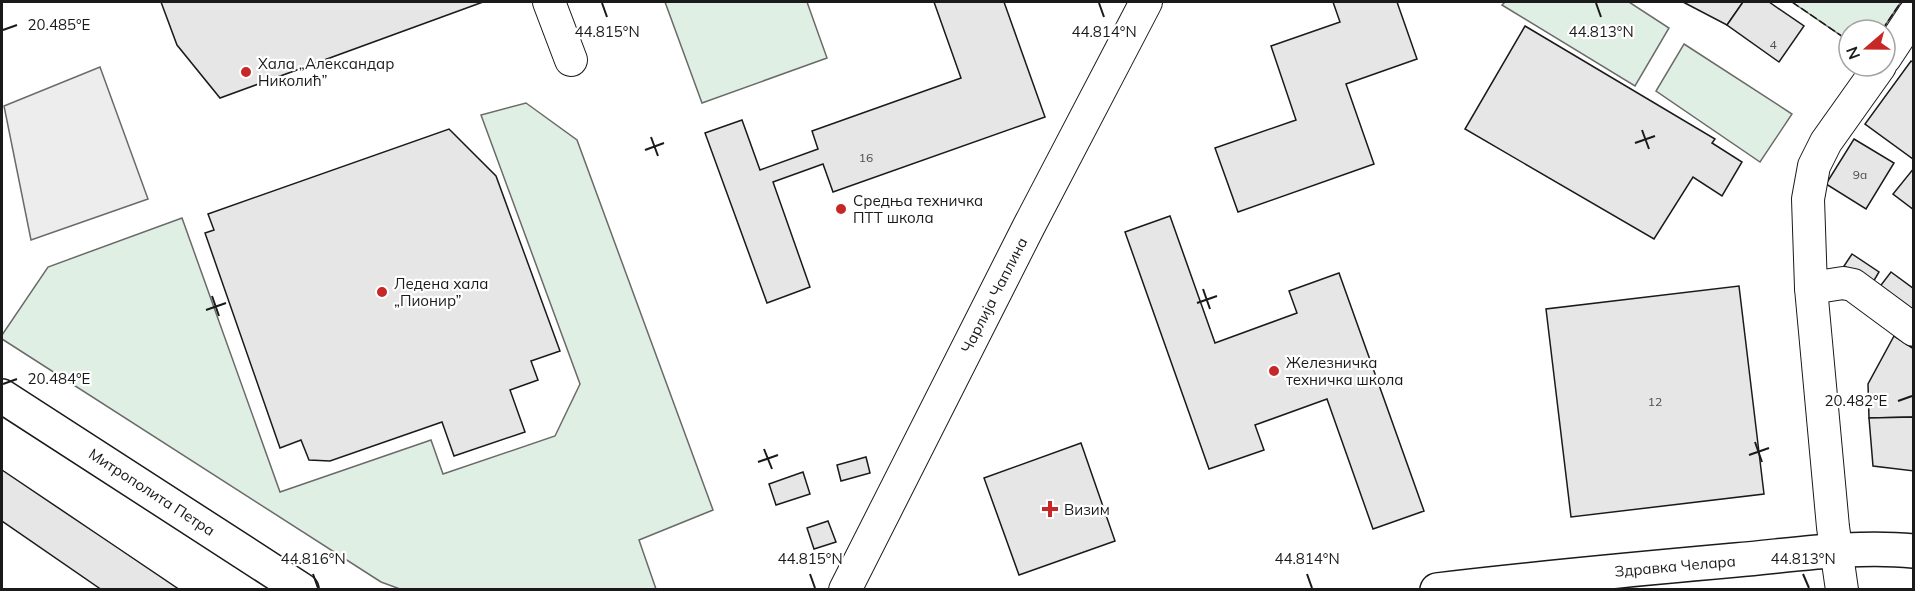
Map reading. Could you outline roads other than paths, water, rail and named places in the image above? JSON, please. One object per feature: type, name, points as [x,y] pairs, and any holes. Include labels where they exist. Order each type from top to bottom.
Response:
[{"type":"main road","name":"Митрополита Петра","points":[[2,396],[302,590]]},
{"type":"main road","name":"Здравка Челара","points":[[1437,590],[1837,551],[1899,549],[1914,551]]},
{"type":"street","points":[[549,2],[571,60]]},
{"type":"street","name":"Чарлија Чаплина","points":[[845,590],[1029,226],[1146,2]]},
{"type":"street","points":[[1897,42],[1911,24]]},
{"type":"street","points":[[1842,590],[1816,346],[1811,288],[1808,199],[1814,165],[1837,125],[1871,78]]},
{"type":"street","points":[[1811,288],[1843,283],[1853,285],[1914,330]]},
{"type":"place","name":"Хала „Александар Николић”","points":[[246,72]]},
{"type":"place","name":"Средња техничка ПТТ школа","points":[[841,209]]},
{"type":"place","name":"Ледена хала „Пионир”","points":[[382,292]]},
{"type":"place","name":"Железничка техничка школа","points":[[1274,371]]},
{"type":"place","name":"Визим","points":[[1050,509]]}]
